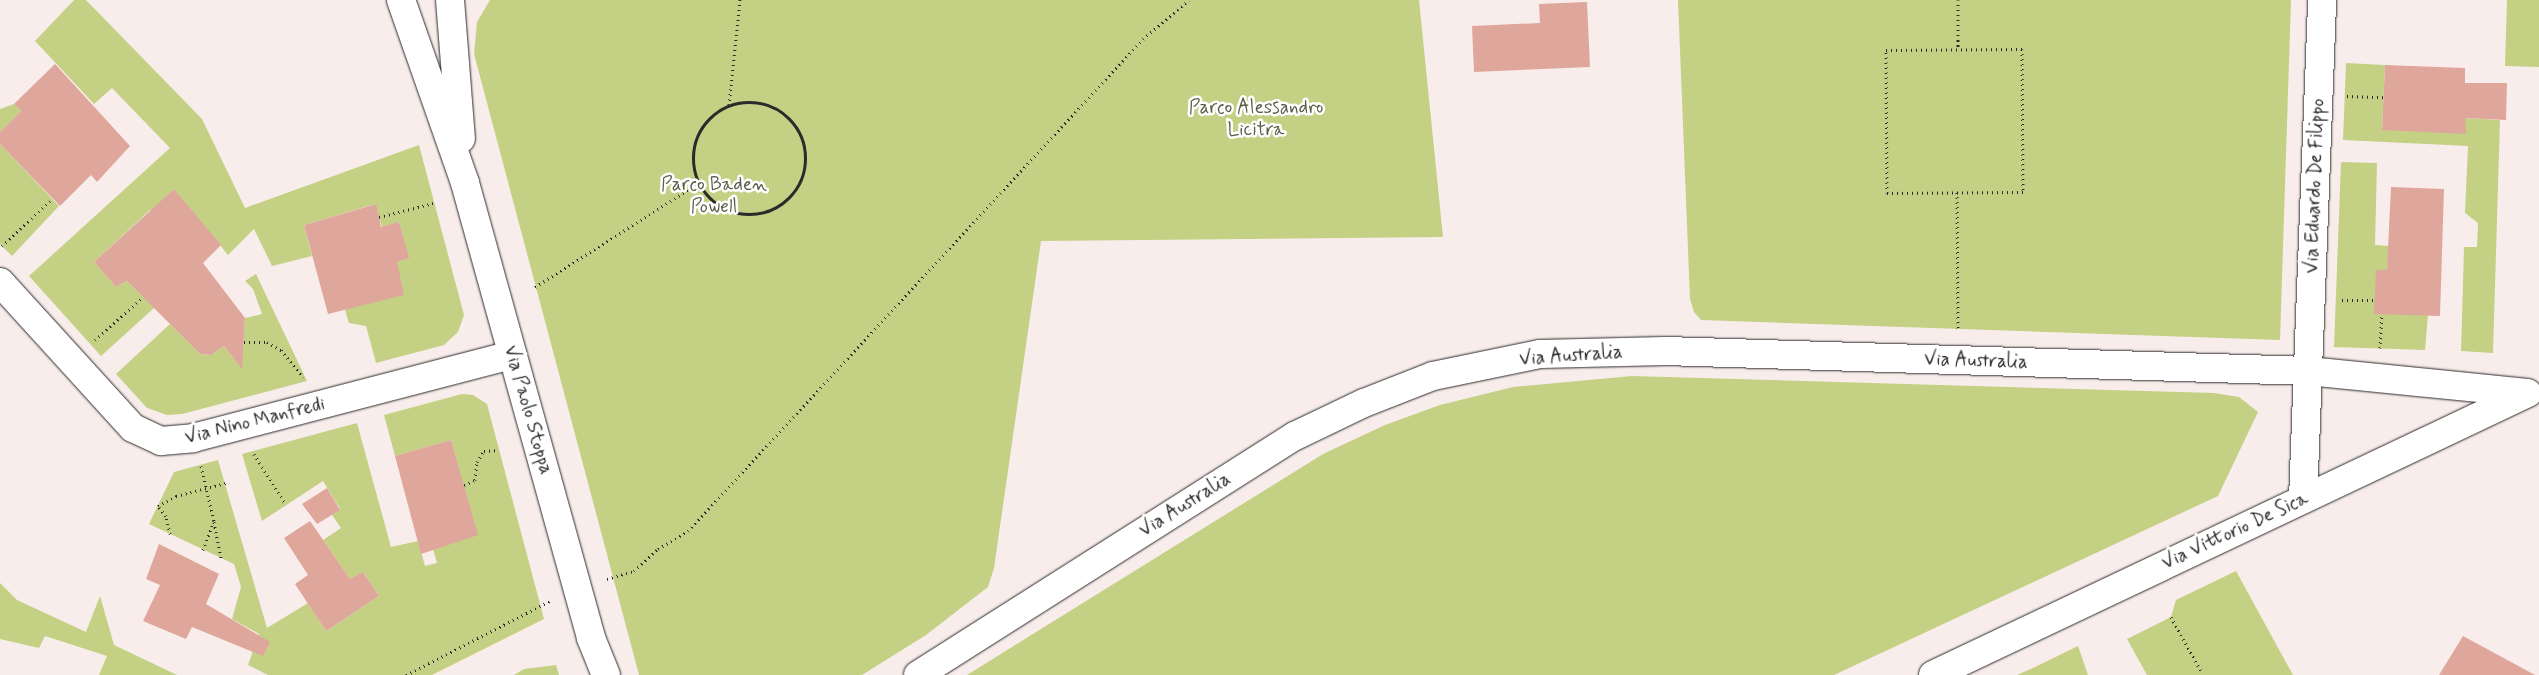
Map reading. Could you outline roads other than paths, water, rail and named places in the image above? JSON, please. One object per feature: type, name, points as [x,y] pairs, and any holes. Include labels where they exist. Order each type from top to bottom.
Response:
[{"type":"street","name":"Via Paolo Stoppa","points":[[401,0],[465,183],[591,638]]},
{"type":"street","name":"Via Paolo Stoppa","points":[[450,0],[465,183]]},
{"type":"street","name":"Via Eduardo De Filippo","points":[[2303,499],[2322,0]]},
{"type":"street","name":"Via Nino Manfredi","points":[[0,282],[133,428],[161,441],[193,438],[512,355]]},
{"type":"street","name":"Via Australia","points":[[918,675],[1295,436],[1364,403],[1434,376],[1540,354],[1665,351],[2308,371],[2533,393]]},
{"type":"street","name":"Via Vittorio De Sica","points":[[1933,675],[2303,499],[2533,393]]},
{"type":"street","points":[[591,638],[594,675]]},
{"type":"street","points":[[591,638],[606,675]]},
{"type":"park label","name":"Parco Alessandro Licitra","points":[[1256,119]]},
{"type":"park label","name":"Parco Baden Powell","points":[[714,196]]}]
